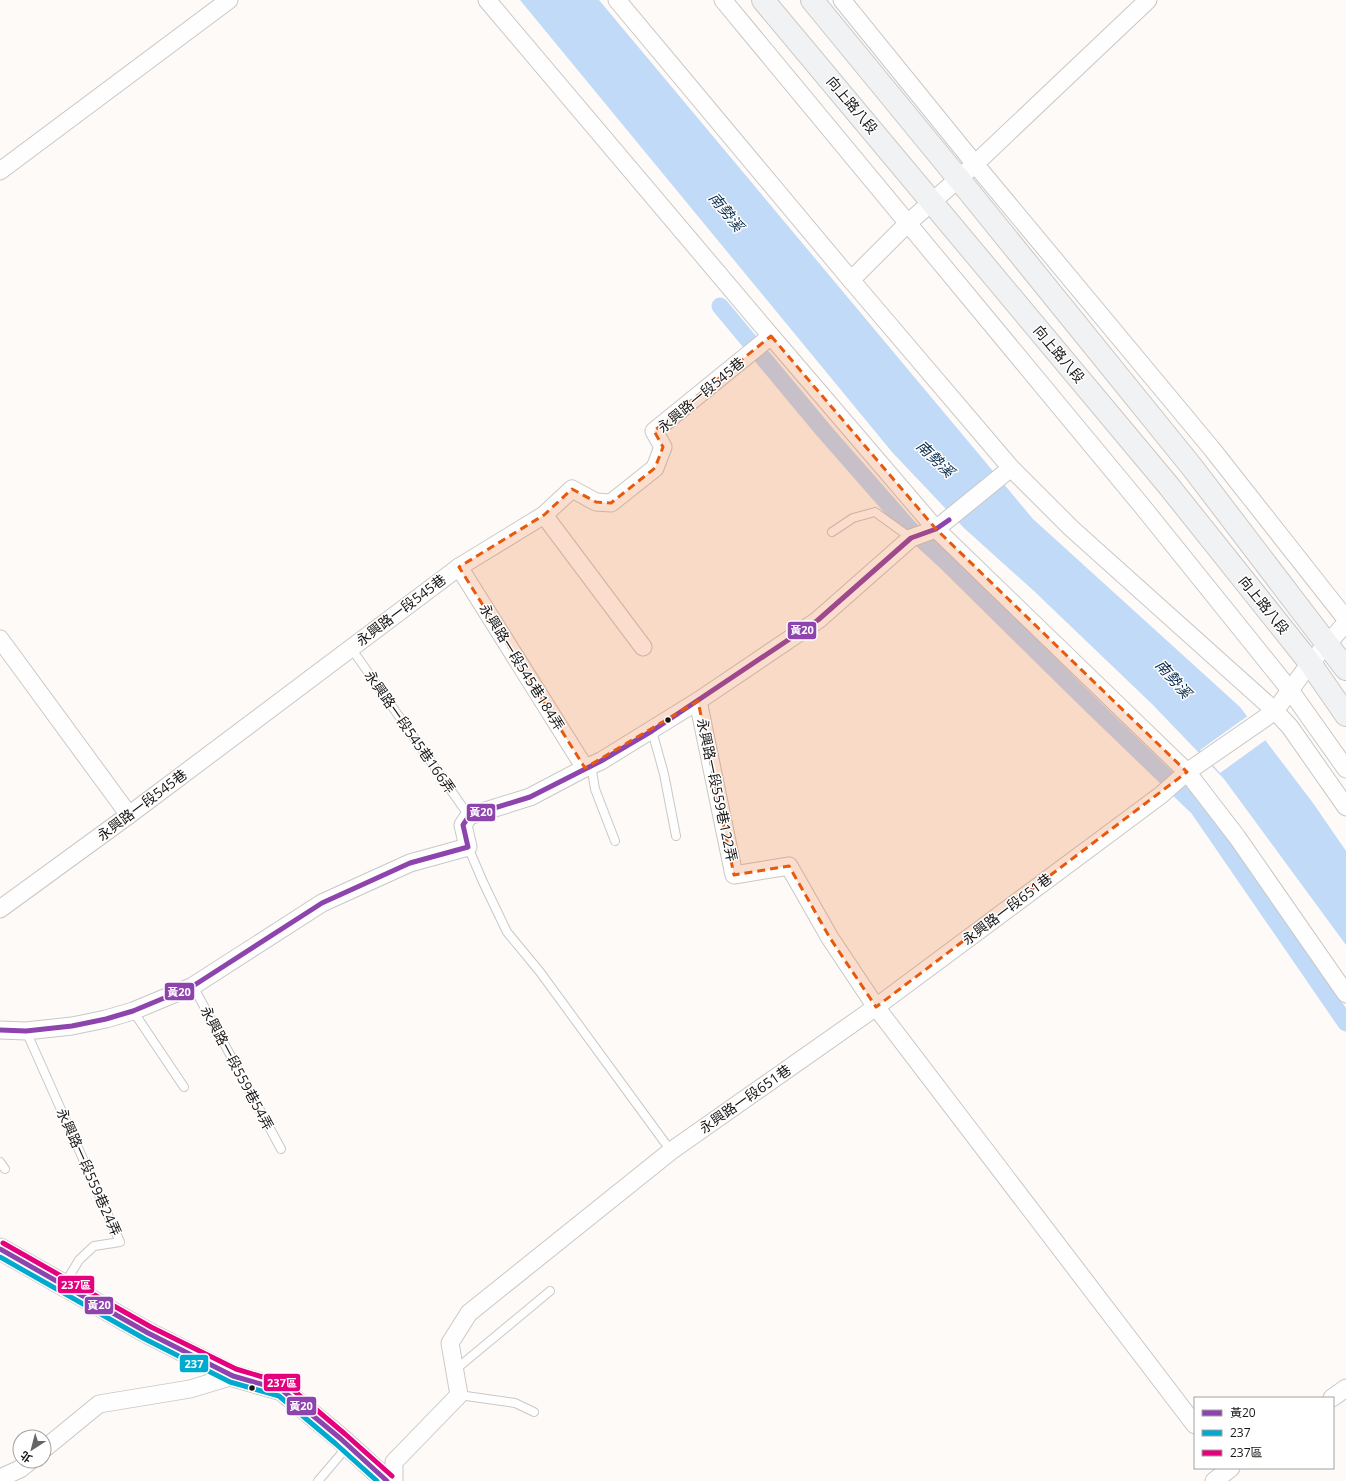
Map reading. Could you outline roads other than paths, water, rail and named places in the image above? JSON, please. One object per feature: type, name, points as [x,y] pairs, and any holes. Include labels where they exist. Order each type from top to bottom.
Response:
[{"type":"main road","name":"向上路八段","points":[[763,0],[1168,485],[1310,663],[1346,715]]},
{"type":"main road","name":"向上路八段","points":[[812,0],[1187,460],[1328,643],[1346,669]]},
{"type":"street","points":[[0,171],[229,0]]},
{"type":"street","points":[[487,0],[771,336],[943,524],[1187,772],[1237,837],[1346,994]]},
{"type":"street","points":[[617,0],[850,280],[1006,472],[1071,528],[1275,711],[1290,727],[1346,807]]},
{"type":"street","points":[[723,0],[1142,506],[1290,690],[1346,769]]},
{"type":"street","points":[[842,0],[975,164],[1212,450],[1346,619]]},
{"type":"street","points":[[850,280],[908,223],[975,164],[1148,0]]},
{"type":"street","name":"永興路一段545巷","points":[[0,909],[460,567],[544,515],[572,489],[596,502],[611,503],[655,468],[663,447],[654,431],[771,336]]},
{"type":"street","points":[[0,1030],[26,1031],[72,1026],[133,1011],[193,986],[322,903],[410,863],[468,846],[463,826],[469,816],[530,797],[588,766],[601,761],[652,731],[818,620],[911,538],[943,524],[1006,472]]},
{"type":"street","points":[[544,515],[643,647]]},
{"type":"street","name":"永興路一段545巷184弄","points":[[460,567],[588,766]]},
{"type":"street","name":"永興路一段651巷","points":[[459,1395],[450,1343],[469,1314],[671,1151],[876,1007],[1161,795],[1187,772],[1275,711],[1310,663],[1346,624]]},
{"type":"street","points":[[0,639],[129,814]]},
{"type":"street","name":"永興路一段559巷122弄","points":[[698,701],[734,875],[789,866],[830,938],[876,1007]]},
{"type":"street","points":[[876,1007],[1194,1424]]},
{"type":"street","points":[[0,1249],[148,1333],[233,1376],[282,1390],[348,1446],[386,1481]]},
{"type":"street","points":[[52,1442],[99,1404],[190,1388],[233,1376]]},
{"type":"street","points":[[1333,1397],[1346,1388]]},
{"type":"street","points":[[394,1481],[394,1462],[459,1395]]},
{"type":"street","points":[[0,1478],[20,1469]]},
{"type":"street","points":[[1214,1481],[1229,1469]]},
{"type":"lane","points":[[832,532],[853,518],[874,512],[911,538]]},
{"type":"lane","name":"永興路一段545巷166弄","points":[[350,648],[469,816]]},
{"type":"lane","points":[[652,731],[664,774],[676,836]]},
{"type":"lane","points":[[588,766],[615,842]]},
{"type":"lane","points":[[468,846],[483,882],[507,932],[540,972],[671,1151]]},
{"type":"lane","name":"永興路一段559巷54弄","points":[[193,986],[281,1150]]},
{"type":"lane","points":[[133,1011],[184,1086]]},
{"type":"lane","name":"永興路一段559巷24弄","points":[[26,1031],[120,1242],[94,1246],[79,1260],[64,1286]]},
{"type":"lane","points":[[0,1162],[5,1169]]},
{"type":"lane","points":[[455,1370],[550,1291]]},
{"type":"lane","points":[[459,1395],[515,1403],[534,1412]]},
{"type":"lane","points":[[318,1481],[348,1446]]},
{"type":"water","name":"南勢溪","points":[[520,0],[599,0],[1033,519],[1240,707],[1313,803],[1346,851],[1346,945],[1224,779],[1152,704],[1035,592],[964,528],[892,452]]},
{"type":"waterway","points":[[720,306],[824,431],[910,529],[945,561],[1198,808],[1346,1023]]}]
